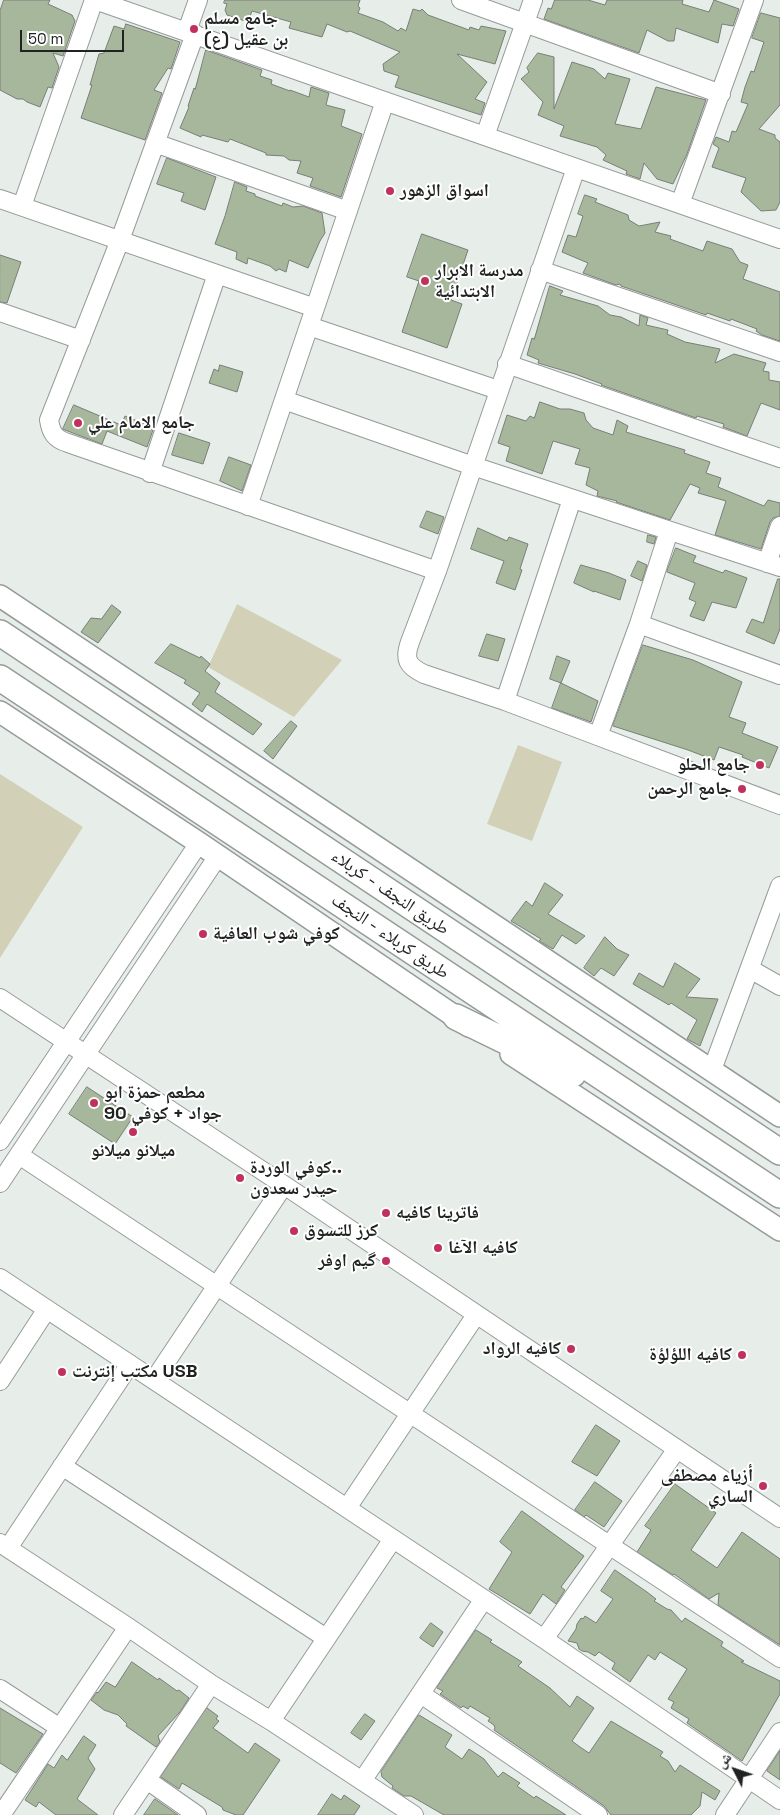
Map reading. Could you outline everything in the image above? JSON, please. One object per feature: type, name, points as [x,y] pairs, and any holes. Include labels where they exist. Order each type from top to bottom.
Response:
[{"type":"highway","name":"طريق النجف - کربلاء","points":[[0,634],[780,1152]]},
{"type":"highway","name":"طريق کربلاء - النجف","points":[[0,678],[780,1196]]},
{"type":"highway","points":[[456,1017],[657,1115]]},
{"type":"main road","points":[[0,596],[780,1116]]},
{"type":"main road","points":[[0,712],[199,843],[456,1017],[780,1230]]},
{"type":"street","points":[[22,206],[95,0],[680,204],[779,234]]},
{"type":"street","points":[[198,0],[191,33],[155,144],[120,240],[49,420],[50,431],[58,439],[437,571]]},
{"type":"street","points":[[460,0],[721,94]]},
{"type":"street","points":[[485,136],[533,0]]},
{"type":"street","points":[[680,204],[754,0]]},
{"type":"street","points":[[248,506],[385,101]]},
{"type":"street","points":[[155,144],[348,211]]},
{"type":"street","points":[[576,168],[437,571],[406,653],[408,662],[415,670],[424,674],[505,701],[780,805]]},
{"type":"street","points":[[0,199],[315,308]]},
{"type":"street","points":[[540,270],[780,352]]},
{"type":"street","points":[[150,472],[217,274]]},
{"type":"street","points":[[0,312],[81,340]]},
{"type":"street","points":[[309,326],[498,390]]},
{"type":"street","points":[[507,364],[780,458]]},
{"type":"street","points":[[284,400],[473,466],[774,565],[780,526]]},
{"type":"street","points":[[505,701],[572,499]]},
{"type":"street","points":[[598,736],[639,624],[669,530]]},
{"type":"street","points":[[639,624],[780,675]]},
{"type":"street","points":[[0,1141],[199,843]]},
{"type":"street","points":[[0,1183],[84,1054],[218,856]]},
{"type":"street","points":[[712,1070],[780,886]]},
{"type":"street","points":[[750,969],[780,986]]},
{"type":"street","points":[[0,998],[284,1185],[780,1518]]},
{"type":"street","points":[[50,1068],[61,1071],[65,1076],[66,1082]]},
{"type":"street","points":[[19,1155],[218,1284],[410,1414],[780,1658]]},
{"type":"street","points":[[154,1380],[284,1185]]},
{"type":"street","points":[[0,1278],[544,1639],[780,1800]]},
{"type":"street","points":[[0,1381],[47,1309]]},
{"type":"street","points":[[347,1508],[476,1315]]},
{"type":"street","points":[[130,1364],[62,1466],[4,1545],[211,1684],[414,1815]]},
{"type":"street","points":[[544,1639],[677,1449]]},
{"type":"street","points":[[62,1466],[326,1638]]},
{"type":"street","points":[[271,1721],[393,1539]]},
{"type":"street","points":[[362,1781],[484,1599]]},
{"type":"street","points":[[1,1815],[128,1627]]},
{"type":"street","points":[[123,1815],[211,1684]]},
{"type":"street","points":[[0,1689],[60,1728]]},
{"type":"street","points":[[421,1694],[598,1815]]},
{"type":"street","points":[[725,1815],[780,1732]]},
{"type":"street","points":[[147,1780],[197,1815]]},
{"type":"shaded area","points":[[237,604],[342,660],[294,717],[208,667]]},
{"type":"shaded area","points":[[518,745],[562,762],[532,841],[487,824]]},
{"type":"shaded area","points":[[0,774],[83,827],[0,958]]},
{"type":"building","points":[[4,0],[50,0],[48,4],[72,15],[75,21],[63,56],[53,53],[59,67],[52,88],[48,87],[40,107],[23,99],[17,99],[0,90],[0,11]]},
{"type":"building","points":[[225,0],[360,0],[358,13],[383,22],[398,31],[401,28],[406,31],[413,9],[420,11],[422,9],[428,15],[469,30],[470,27],[479,30],[481,26],[506,31],[495,64],[457,54],[487,82],[475,99],[485,103],[481,115],[395,87],[399,76],[384,71],[383,64],[400,52],[350,31],[347,32],[327,24],[322,37],[289,28],[291,22],[252,11],[248,22],[227,15]]},
{"type":"building","points":[[555,0],[588,0],[605,5],[607,0],[683,0],[682,4],[709,12],[714,0],[739,9],[733,26],[722,24],[718,43],[676,28],[674,41],[668,41],[647,30],[639,53],[544,19],[548,8],[551,9]]},
{"type":"building","points":[[761,13],[780,18],[780,105],[759,129],[775,135],[775,138],[780,142],[780,202],[776,210],[761,211],[741,192],[746,178],[712,167],[719,148],[713,144],[716,137],[729,142],[732,131],[736,132],[748,104],[741,102],[751,71],[754,72],[764,42],[752,38]]},
{"type":"building","points":[[126,24],[180,42],[171,69],[168,68],[154,90],[162,93],[145,140],[81,118],[92,85],[90,85],[99,54],[104,53],[114,26],[124,29]]},
{"type":"building","points":[[206,50],[262,70],[260,76],[272,80],[271,84],[290,91],[309,97],[311,87],[329,93],[326,105],[345,110],[341,126],[362,134],[341,197],[310,186],[313,178],[297,173],[301,161],[289,160],[284,156],[266,155],[266,153],[230,139],[228,142],[202,135],[201,137],[180,128],[195,89]]},
{"type":"building","points":[[538,53],[554,57],[554,109],[572,62],[594,69],[605,79],[608,73],[630,79],[615,124],[641,129],[656,87],[706,100],[687,154],[673,184],[657,179],[644,163],[640,179],[626,174],[627,171],[603,160],[606,155],[597,147],[560,136],[564,126],[538,115],[543,102],[521,79],[529,72],[527,68]]},
{"type":"building","points":[[167,158],[216,177],[205,210],[181,201],[184,193],[157,184]]},
{"type":"building","points":[[235,182],[247,187],[246,191],[255,194],[255,196],[282,206],[283,203],[293,207],[303,206],[322,213],[325,233],[308,268],[289,260],[286,272],[279,269],[276,271],[270,266],[248,258],[247,264],[236,259],[237,252],[215,244]]},
{"type":"building","points":[[585,195],[597,199],[595,202],[628,215],[629,220],[639,226],[660,222],[655,232],[671,236],[670,239],[703,251],[707,241],[732,249],[740,262],[748,265],[743,279],[780,292],[780,341],[762,335],[756,331],[757,329],[731,319],[730,321],[707,313],[706,315],[621,286],[620,284],[616,285],[583,273],[588,263],[562,252],[568,235],[576,237],[583,216],[578,214]]},
{"type":"building","points":[[422,234],[468,250],[451,300],[462,304],[447,348],[402,332],[419,281],[407,277]]},
{"type":"building","points":[[0,255],[21,262],[7,303],[0,302]]},
{"type":"building","points":[[550,286],[563,291],[560,295],[598,306],[610,315],[621,317],[639,326],[640,315],[648,318],[646,325],[668,330],[667,334],[685,342],[720,349],[715,363],[734,354],[766,363],[763,371],[769,372],[769,380],[780,382],[780,410],[761,403],[747,436],[723,427],[724,424],[697,416],[696,418],[575,374],[538,363],[539,360],[527,355],[532,338],[534,339]]},
{"type":"building","points":[[220,365],[243,372],[237,392],[209,383],[214,369],[218,371]]},
{"type":"building","points":[[540,402],[560,409],[570,409],[584,413],[586,420],[593,428],[613,435],[617,420],[628,426],[626,432],[685,450],[684,453],[710,462],[706,473],[721,478],[718,487],[764,506],[768,500],[780,503],[780,516],[773,518],[770,522],[761,549],[715,535],[726,501],[698,493],[700,488],[690,484],[670,520],[597,496],[598,491],[586,485],[590,468],[575,464],[580,449],[553,441],[542,474],[506,461],[510,447],[498,443],[507,415],[526,421],[530,416],[534,418]]},
{"type":"building","points":[[74,405],[121,425],[125,416],[152,427],[151,429],[153,430],[147,447],[107,431],[102,444],[63,429]]},
{"type":"building","points":[[179,433],[210,443],[203,464],[172,455]]},
{"type":"building","points":[[229,457],[251,465],[242,491],[220,481]]},
{"type":"building","points":[[427,511],[444,517],[438,534],[420,527]]},
{"type":"building","points":[[478,528],[507,541],[509,537],[528,544],[515,590],[496,583],[504,561],[471,549]]},
{"type":"building","points":[[648,535],[656,537],[654,544],[647,542]]},
{"type":"building","points":[[676,548],[696,556],[693,562],[723,573],[725,570],[747,578],[736,608],[712,602],[704,621],[690,616],[696,602],[689,599],[695,583],[667,572]]},
{"type":"building","points":[[638,561],[647,565],[642,581],[631,576]]},
{"type":"building","points":[[581,565],[626,580],[620,600],[594,592],[574,583]]},
{"type":"building","points":[[778,579],[780,579],[780,629],[774,644],[746,632],[752,619],[763,623]]},
{"type":"building","points":[[112,605],[121,612],[98,643],[81,632],[91,618],[101,619]]},
{"type":"building","points":[[487,634],[505,639],[498,661],[479,656]]},
{"type":"building","points":[[171,644],[200,658],[201,656],[210,664],[205,671],[220,683],[215,692],[262,724],[253,735],[207,704],[202,712],[192,704],[200,693],[184,683],[186,680],[155,663]]},
{"type":"building","points":[[643,645],[693,660],[742,682],[729,717],[746,723],[742,733],[778,747],[769,768],[742,757],[743,755],[719,747],[714,760],[613,726]]},
{"type":"building","points":[[557,656],[570,661],[561,683],[550,679]]},
{"type":"building","points":[[561,683],[598,701],[591,722],[552,708]]},
{"type":"building","points":[[291,721],[297,726],[273,759],[264,751]]},
{"type":"building","points":[[545,883],[563,895],[548,914],[585,936],[576,944],[562,935],[553,949],[539,941],[541,939],[511,921],[526,901],[532,906]]},
{"type":"building","points":[[605,937],[617,949],[629,955],[614,976],[601,968],[594,976],[584,968]]},
{"type":"building","points":[[675,963],[700,979],[686,997],[718,999],[700,1046],[687,1039],[697,1020],[671,1003],[669,1005],[633,984],[639,973],[663,987]]},
{"type":"building","points":[[87,1087],[133,1117],[115,1144],[69,1114]]},
{"type":"building","points":[[596,1425],[620,1441],[597,1476],[572,1462]]},
{"type":"building","points":[[595,1482],[622,1501],[604,1527],[575,1510]]},
{"type":"building","points":[[675,1484],[716,1513],[691,1550],[717,1568],[742,1532],[780,1559],[780,1645],[718,1605],[719,1593],[709,1599],[674,1574],[637,1552],[651,1530],[645,1526]]},
{"type":"building","points":[[522,1511],[584,1556],[561,1587],[565,1590],[556,1604],[543,1594],[530,1614],[489,1589],[512,1552],[500,1542]]},
{"type":"building","points":[[615,1570],[656,1599],[654,1601],[671,1610],[682,1622],[685,1618],[723,1642],[721,1646],[744,1661],[741,1662],[780,1681],[780,1694],[742,1761],[687,1723],[689,1719],[671,1708],[674,1702],[668,1699],[687,1669],[660,1652],[655,1660],[648,1655],[630,1682],[612,1669],[615,1663],[599,1652],[595,1656],[579,1649],[577,1643],[568,1641],[581,1618],[583,1619],[585,1616],[596,1623],[613,1599],[601,1591]]},
{"type":"building","points":[[431,1623],[443,1632],[433,1647],[420,1638]]},
{"type":"building","points":[[476,1630],[492,1640],[490,1642],[522,1662],[518,1666],[550,1688],[570,1707],[577,1696],[594,1708],[572,1741],[580,1747],[589,1753],[611,1721],[663,1752],[660,1756],[668,1761],[675,1772],[680,1765],[720,1791],[715,1800],[702,1792],[700,1806],[691,1815],[611,1815],[604,1806],[494,1730],[494,1725],[488,1721],[490,1718],[470,1706],[468,1709],[463,1706],[461,1708],[440,1694],[443,1691],[437,1688]]},
{"type":"building","points":[[132,1662],[189,1698],[180,1712],[158,1736],[160,1742],[156,1747],[126,1726],[127,1724],[118,1715],[104,1710],[91,1700],[106,1682],[115,1687]]},
{"type":"building","points":[[0,1708],[43,1734],[16,1773],[0,1763]]},
{"type":"building","points":[[207,1708],[218,1716],[216,1719],[219,1721],[213,1728],[248,1753],[255,1743],[280,1760],[243,1815],[236,1815],[223,1810],[222,1807],[182,1783],[179,1789],[161,1777]]},
{"type":"building","points":[[365,1714],[375,1721],[361,1740],[351,1733]]},
{"type":"building","points":[[419,1715],[452,1735],[445,1747],[462,1759],[469,1749],[484,1759],[498,1777],[503,1772],[520,1783],[517,1786],[534,1798],[536,1796],[566,1815],[444,1815],[411,1796],[404,1796],[392,1788],[393,1786],[382,1777],[381,1772]]},
{"type":"building","points":[[84,1736],[96,1745],[88,1758],[95,1769],[77,1799],[98,1815],[56,1815],[39,1802],[36,1807],[25,1800],[48,1764],[54,1768],[62,1755],[67,1760]]},
{"type":"building","points":[[780,1751],[780,1780],[767,1771]]},
{"type":"building","points":[[332,1794],[341,1800],[344,1795],[360,1806],[354,1815],[318,1815]]},
{"type":"building","points":[[155,1799],[178,1815],[144,1815]]},
{"type":"place","name":"جامع مسلم بن عقيل (ع)","points":[[194,29]]},
{"type":"place","name":"اسواق الزهور","points":[[390,191]]},
{"type":"place","name":"مدرسة الابرار الابتدائية","points":[[425,281]]},
{"type":"place","name":"جامع الامام علي","points":[[78,423]]},
{"type":"place","name":"جامع الحلو","points":[[760,765]]},
{"type":"place","name":"جامع الرحمن","points":[[742,789]]},
{"type":"place","name":"كوفي شوب العافية","points":[[203,934]]},
{"type":"place","name":"مطعم حمزة ابو جواد + كوفي 90","points":[[94,1103]]},
{"type":"place","name":"ميلانو ميلانو","points":[[133,1132]]},
{"type":"place","name":"كوفي الوردة.. حيدر سعدون","points":[[240,1178]]},
{"type":"place","name":"فاترينا كافيه","points":[[386,1213]]},
{"type":"place","name":"كرز للتسوق","points":[[294,1231]]},
{"type":"place","name":"كافيه الآغا","points":[[438,1248]]},
{"type":"place","name":"گيم اوفر","points":[[386,1261]]},
{"type":"place","name":"كافيه الرواد","points":[[571,1349]]},
{"type":"place","name":"كافيه اللؤلؤة","points":[[742,1355]]},
{"type":"place","name":"مكتب إنترنت USB","points":[[62,1372]]},
{"type":"place","name":"أزياء مصطفى الساري","points":[[763,1486]]}]
